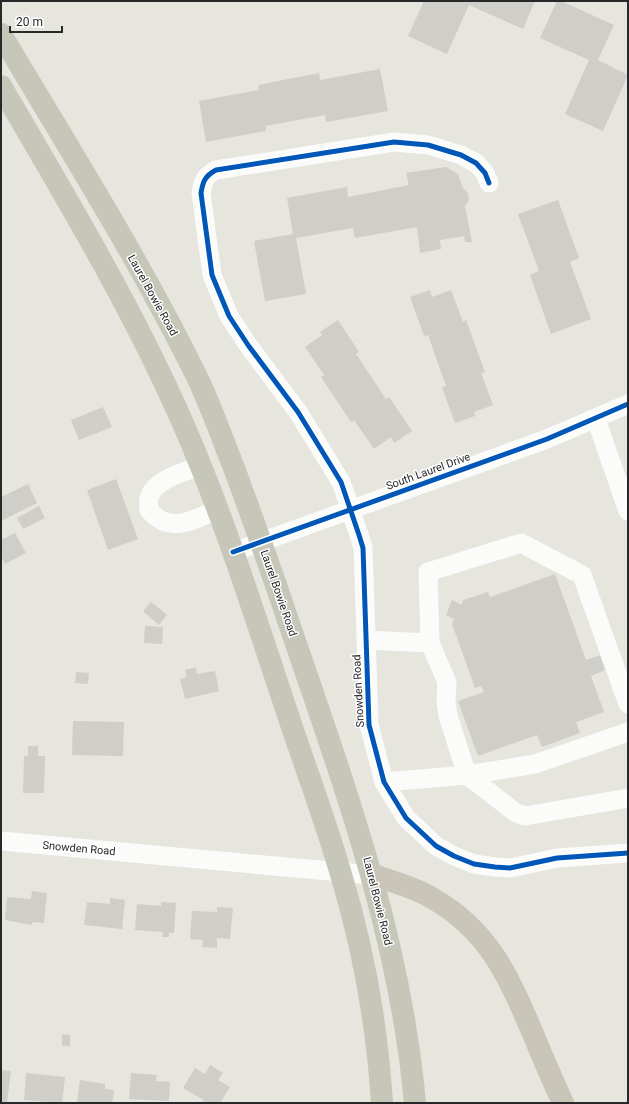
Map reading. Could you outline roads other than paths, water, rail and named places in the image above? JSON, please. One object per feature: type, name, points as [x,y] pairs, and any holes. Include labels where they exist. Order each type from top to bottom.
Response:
[{"type":"highway","points":[[373,875],[402,885],[431,898],[465,922],[486,943],[507,976],[563,1103]]},
{"type":"main road","name":"Laurel Bowie Road","points":[[1,34],[130,252],[184,352],[214,415],[261,542],[373,875],[399,990],[411,1065],[415,1103]]},
{"type":"main road","points":[[1,86],[124,303],[166,386],[200,466],[233,552],[341,872],[368,988],[376,1033],[382,1103]]},
{"type":"street","name":"Snowden Road","points":[[489,183],[485,173],[476,163],[461,155],[428,145],[394,142],[216,170],[202,181],[201,193],[203,221],[212,275],[229,316],[248,345],[298,412],[341,482],[363,548],[369,725],[384,782],[406,818],[419,833],[442,849],[474,864],[510,868],[557,858],[628,853]]},
{"type":"street","name":"South Laurel Drive","points":[[233,552],[539,441],[596,419],[628,404]]},
{"type":"street","points":[[596,419],[628,510]]},
{"type":"street","points":[[200,466],[163,482],[155,488],[149,497],[149,510],[163,523],[178,525],[217,510]]},
{"type":"street","points":[[628,704],[582,575],[520,543],[428,572],[430,642],[447,682],[446,700],[448,716],[467,775],[516,814],[525,816],[628,798]]},
{"type":"street","points":[[366,640],[430,642]]},
{"type":"street","points":[[384,782],[467,775],[535,764],[628,732]]},
{"type":"street","name":"Snowden Road","points":[[1,841],[373,875]]}]
